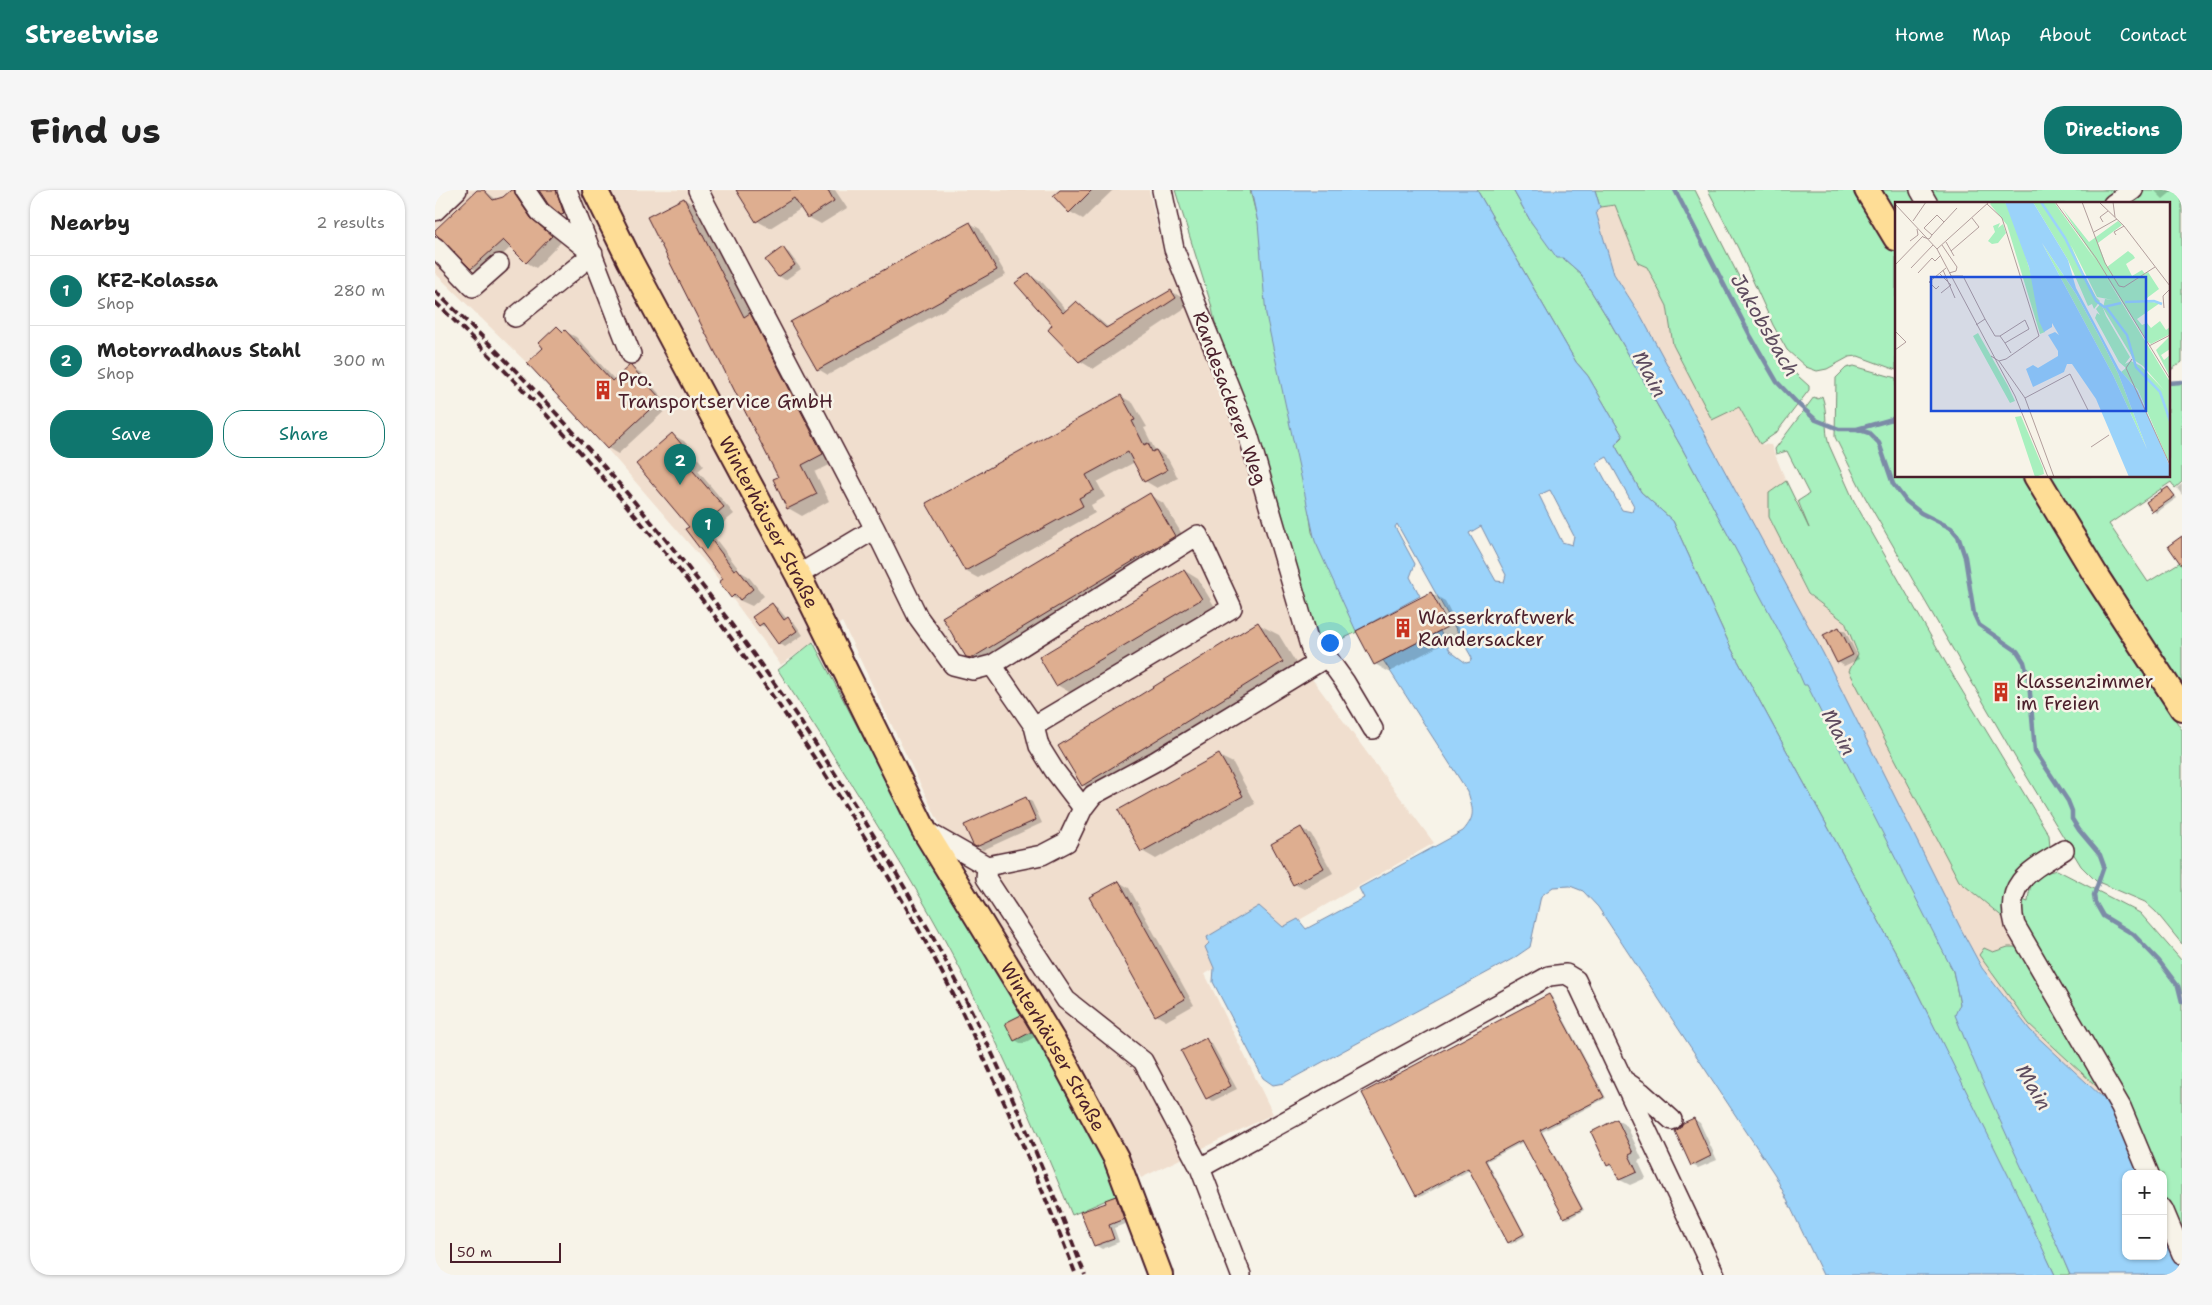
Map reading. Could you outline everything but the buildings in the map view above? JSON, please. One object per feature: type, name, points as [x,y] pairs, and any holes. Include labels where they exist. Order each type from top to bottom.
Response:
[{"type":"main road","name":"Winterhäuser Straße","points":[[595,190],[630,261],[799,575],[924,830],[1053,1041],[1116,1158],[1160,1275]]},
{"type":"main road","points":[[1867,190],[1895,236]]},
{"type":"main road","points":[[2037,478],[2098,579],[2182,708]]},
{"type":"street","points":[[435,211],[457,190]]},
{"type":"street","points":[[525,190],[540,212],[593,254]]},
{"type":"street","points":[[567,190],[631,354]]},
{"type":"street","points":[[698,190],[875,529],[918,617],[953,665],[973,670],[992,665],[1198,535],[1231,608],[1034,726]]},
{"type":"street","name":"Randesackerer Weg","points":[[1161,190],[1174,249],[1248,434],[1315,664]]},
{"type":"street","points":[[1919,190],[1928,202]]},
{"type":"street","points":[[2116,202],[2133,190]]},
{"type":"street","points":[[435,247],[473,288],[499,264]]},
{"type":"street","points":[[515,317],[593,254]]},
{"type":"street","points":[[799,575],[875,529]]},
{"type":"street","points":[[924,830],[987,866],[1042,855],[1067,842],[1083,808],[1093,795],[1156,761],[1327,658],[1345,682],[1373,729]]},
{"type":"street","points":[[992,665],[1034,726],[1039,746],[1083,808]]},
{"type":"street","points":[[2064,850],[2032,870],[2018,884],[2012,896],[2015,924],[2121,1107],[2147,1170]]},
{"type":"street","points":[[987,866],[986,878],[1066,1000],[1143,1061],[1200,1168],[1241,1275]]},
{"type":"street","points":[[1200,1168],[1549,976],[1566,974],[1577,980],[1715,1275]]},
{"type":"street","points":[[1623,1081],[1641,1092],[1672,1120]]},
{"type":"street","points":[[2166,1215],[2182,1254]]},
{"type":"shaded area","points":[[435,190],[1149,190],[1163,251],[1239,435],[1310,676],[1434,843],[1205,974],[1273,1114],[1141,1178],[941,827],[842,622],[781,665],[710,568],[607,449],[527,363],[435,273]]},
{"type":"shaded area","points":[[1615,205],[1638,263],[1647,267],[1667,306],[1673,345],[1712,419],[1739,407],[1760,444],[1771,445],[1786,481],[1769,493],[1769,517],[1807,594],[1845,622],[1858,654],[2005,919],[2116,1110],[2030,1030],[1983,968],[1962,931],[1637,309],[1614,274],[1596,212],[1600,207]]},
{"type":"green space","points":[[1175,190],[1250,190],[1258,222],[1293,329],[1297,423],[1312,532],[1357,632],[1323,648],[1230,390],[1211,304]]},
{"type":"green space","points":[[1477,190],[1513,190],[1531,222],[1563,258],[1580,273],[1683,450],[1799,667],[1940,943],[1953,971],[1960,1004],[2070,1275],[2055,1275],[1914,986],[1732,650],[1673,521],[1641,492],[1615,445],[1623,437],[1621,433],[1588,376],[1576,362]]},
{"type":"green space","points":[[1595,190],[1695,190],[1775,348],[1788,367],[1809,386],[1809,390],[1776,433],[1760,444],[1739,407],[1712,420],[1673,345],[1667,306],[1647,267],[1638,263],[1615,205],[1600,207]]},
{"type":"green space","points":[[1708,190],[1861,190],[1895,249],[1895,370],[1858,356],[1849,357],[1827,369],[1817,371],[1806,367],[1787,350],[1773,325],[1738,248]]},
{"type":"green space","points":[[1881,190],[2182,190],[2182,362],[2169,371],[2169,202],[1895,202],[1895,213]]},
{"type":"green space","points":[[1854,366],[1895,378],[1895,478],[2026,478],[2116,630],[2182,730],[2182,944],[2156,912],[2145,902],[2096,881],[2081,866],[2015,757],[1865,497],[1835,437],[1836,378],[1846,368]]},
{"type":"green space","points":[[2182,382],[2182,482],[2175,488],[2171,482],[2109,524],[2148,582],[2182,561],[2182,686],[2046,478],[2169,478],[2169,383]]},
{"type":"green space","points":[[1822,396],[1829,445],[1854,501],[1955,679],[2049,835],[2050,848],[2012,896],[2028,902],[2030,889],[2035,880],[2039,876],[2057,870],[2140,913],[2182,961],[2182,1254],[2167,1218],[2167,1170],[2147,1170],[2005,919],[1959,881],[1849,671],[1858,654],[1845,622],[1808,594],[1769,517],[1769,493],[1786,481],[1809,528],[1798,501],[1809,494],[1787,451],[1776,454],[1775,449],[1814,397],[1818,399]]},
{"type":"green space","points":[[813,642],[895,798],[960,910],[1061,1076],[1099,1146],[1118,1195],[1072,1215],[1002,1054],[943,936],[869,812],[778,670]]},
{"type":"green space","points":[[2008,947],[2017,947],[2108,1097],[2029,1024],[1979,955],[1984,948],[1993,952]]},
{"type":"water","points":[[1251,190],[1477,190],[1576,362],[1588,376],[1623,436],[1615,445],[1641,492],[1673,521],[1732,650],[1914,986],[2014,1187],[2055,1275],[1823,1275],[1775,1175],[1598,907],[1583,891],[1570,886],[1553,887],[1541,896],[1530,947],[1514,958],[1284,1083],[1273,1085],[1263,1078],[1213,982],[1214,968],[1205,947],[1209,943],[1207,937],[1259,906],[1283,927],[1298,919],[1306,929],[1364,898],[1359,888],[1463,831],[1472,817],[1468,792],[1383,660],[1440,631],[1450,651],[1466,663],[1470,662],[1472,658],[1397,524],[1395,527],[1415,564],[1410,577],[1420,596],[1356,631],[1315,541],[1266,315],[1258,223]],"holes":[[[1607,457],[1634,506],[1632,512],[1622,510],[1596,463]],[[1550,490],[1574,536],[1572,545],[1562,542],[1539,495]],[[1481,526],[1506,575],[1504,582],[1496,581],[1469,533]]]},
{"type":"water","name":"Main","points":[[1513,190],[1595,190],[1600,207],[1596,212],[1614,274],[1641,316],[1823,653],[1982,968],[2030,1030],[2116,1110],[2140,1170],[2122,1170],[2122,1260],[2167,1260],[2167,1234],[2182,1270],[2182,1275],[2070,1275],[1982,1081],[1955,1015],[1960,1004],[1953,971],[1807,685],[1804,685],[1797,669],[1798,667],[1683,450],[1610,322],[1580,273],[1563,258],[1557,258],[1531,222]]},
{"type":"waterway","name":"Jakobsbach","points":[[1675,190],[1751,337],[1777,382],[1798,404],[1816,420],[1839,429],[1857,429],[1895,418]]},
{"type":"waterway","name":"Jakobsbach","points":[[2169,383],[2182,382]]},
{"type":"waterway","points":[[1857,429],[1869,433],[1879,443],[1893,484],[1906,501],[1921,513],[1951,528],[1958,536],[1965,557],[1974,614],[1979,625],[2017,651],[2024,662],[2029,682],[2035,751],[2068,801],[2072,811],[2072,819],[2100,855],[2104,866],[2094,895],[2095,902],[2103,916],[2133,934],[2159,961],[2178,986],[2182,1002]]},
{"type":"railway","points":[[435,291],[508,362],[577,436],[643,512],[765,670],[822,754],[876,839],[927,927],[972,1011],[1050,1186],[1085,1275]]},
{"type":"railway","points":[[435,302],[493,359],[604,479],[706,604],[800,736],[875,854],[920,931],[948,984],[1007,1108],[1076,1275]]},
{"type":"place","name":"Pro. Transportservice GmbH","points":[[603,390]]},
{"type":"place","name":"Motorradhaus Stahl","points":[[680,485]]},
{"type":"place","name":"KFZ-Kolassa","points":[[708,549]]},
{"type":"place","name":"Wasserkraftwerk Randersacker","points":[[1403,628]]},
{"type":"place","name":"Klassenzimmer im Freien","points":[[2001,692]]}]
